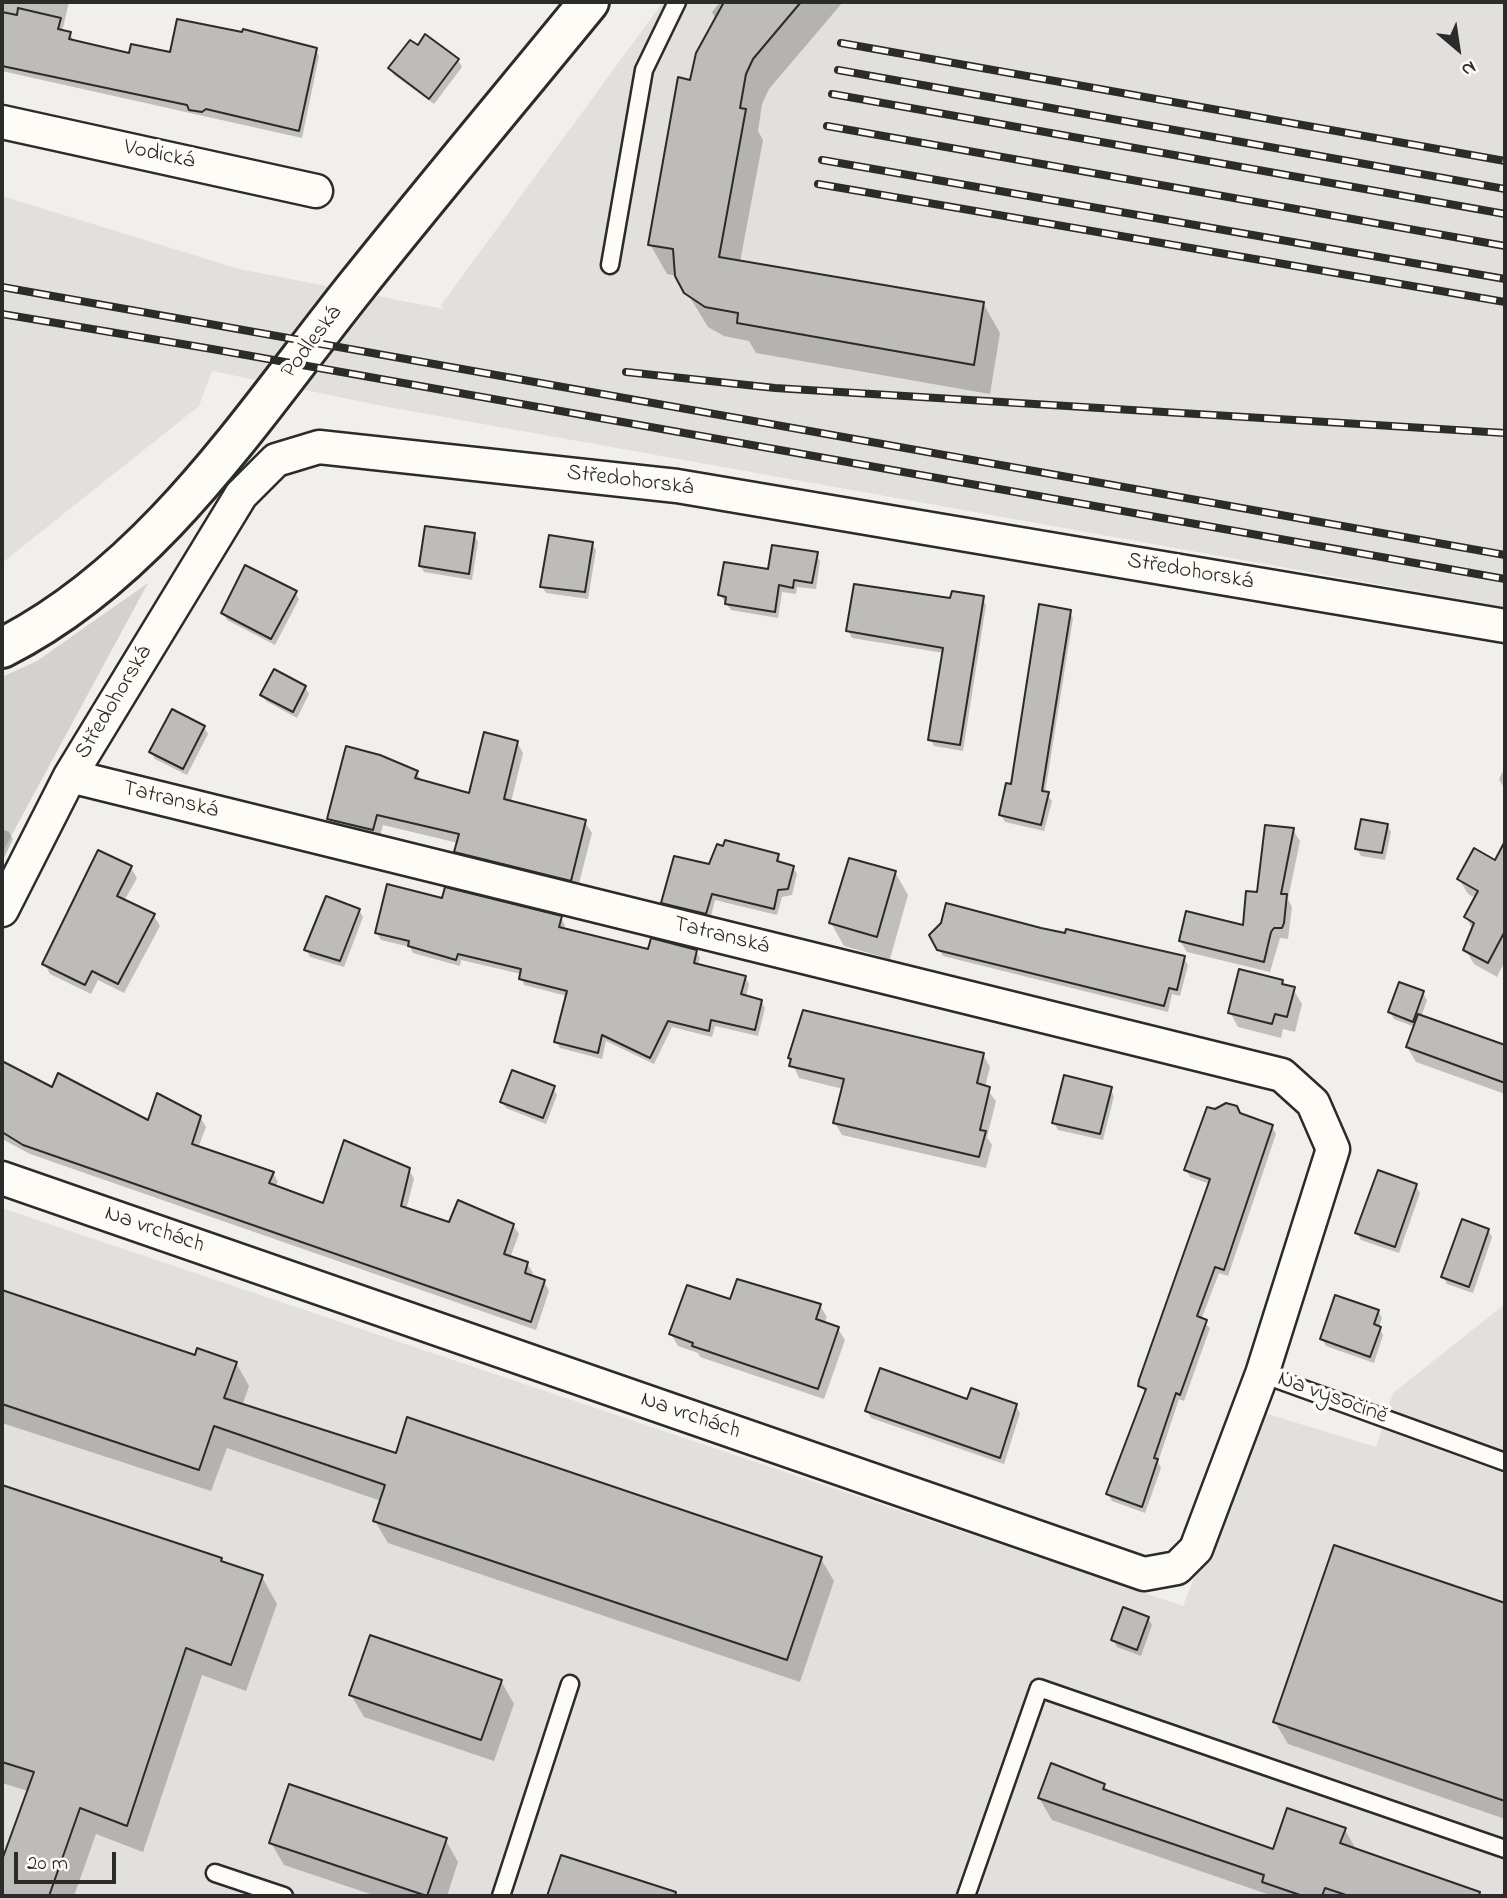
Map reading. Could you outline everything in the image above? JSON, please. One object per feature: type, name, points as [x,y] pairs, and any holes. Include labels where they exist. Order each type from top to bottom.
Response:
[{"type":"main road","name":"Podleská","points":[[2,648],[72,605],[104,579],[167,517],[265,407],[356,286],[589,2]]},
{"type":"street","name":"Vodická","points":[[2,122],[316,191]]},
{"type":"street","name":"Středohorská","points":[[2,910],[70,776],[241,495],[276,460],[319,447],[677,486],[1505,626]]},
{"type":"street","name":"Tatranská","points":[[70,776],[1282,1075],[1313,1103],[1333,1149]]},
{"type":"street","name":"Na vysočině","points":[[1262,1374],[1333,1149]]},
{"type":"street","name":"Na vrchách","points":[[2,1178],[1144,1574],[1177,1567],[1196,1549],[1262,1374]]},
{"type":"lane","points":[[610,265],[644,70],[677,2]]},
{"type":"lane","name":"Na vysočině","points":[[1262,1374],[1505,1462]]},
{"type":"lane","points":[[501,1896],[570,1684]]},
{"type":"lane","points":[[966,1896],[1039,1688],[1505,1849]]},
{"type":"lane","points":[[215,1873],[284,1896]]},
{"type":"shaded area","points":[[663,2],[1505,2],[1505,607],[388,407],[212,371],[199,406],[2,563],[2,196],[239,269],[444,309],[441,305]]},
{"type":"shaded area","points":[[148,583],[2,853],[2,677],[37,661]]},
{"type":"shaded area","points":[[2,1208],[1183,1606],[1261,1412],[1376,1447],[1393,1393],[1505,1304],[1505,1896],[2,1896]]},
{"type":"building","points":[[724,2],[801,2],[753,59],[746,74],[740,108],[746,109],[719,257],[984,302],[974,365],[737,323],[738,313],[705,307],[684,293],[675,276],[673,249],[648,245],[678,77],[690,80],[696,53]]},
{"type":"building","points":[[18,8],[61,18],[58,29],[71,32],[69,39],[129,53],[131,44],[170,52],[177,19],[242,32],[243,29],[317,48],[299,131],[206,109],[202,112],[189,110],[187,105],[2,66],[2,12],[17,15]]},
{"type":"building","points":[[425,34],[459,59],[429,99],[388,68],[410,40],[418,45]]},
{"type":"building","points":[[425,526],[475,533],[469,574],[419,566]]},
{"type":"building","points":[[549,535],[593,542],[585,592],[540,587]]},
{"type":"building","points":[[772,545],[818,552],[812,583],[794,580],[793,588],[779,585],[775,612],[725,604],[726,597],[718,595],[724,562],[768,569]]},
{"type":"building","points":[[245,565],[297,591],[271,639],[221,613]]},
{"type":"building","points":[[854,584],[950,598],[952,591],[984,596],[960,745],[928,740],[943,648],[846,631]]},
{"type":"building","points":[[1039,604],[1071,610],[1042,791],[1049,792],[1041,825],[999,815],[1006,783],[1011,784]]},
{"type":"building","points":[[274,669],[306,686],[293,712],[260,695]]},
{"type":"building","points":[[172,709],[205,726],[183,769],[149,752]]},
{"type":"building","points":[[484,732],[518,741],[504,799],[586,820],[571,881],[454,852],[459,834],[377,815],[373,830],[327,819],[346,746],[380,755],[418,771],[415,778],[469,793]]},
{"type":"building","points":[[1361,819],[1388,824],[1382,853],[1355,849]]},
{"type":"building","points":[[1265,825],[1294,828],[1281,894],[1287,894],[1284,923],[1282,928],[1274,928],[1271,932],[1264,962],[1179,941],[1186,911],[1243,925],[1246,891],[1257,892]]},
{"type":"building","points":[[725,840],[779,854],[777,861],[794,866],[788,889],[778,890],[774,909],[712,894],[706,914],[661,903],[674,856],[709,864],[717,844],[723,846]]},
{"type":"building","points":[[1505,841],[1505,931],[1488,963],[1463,950],[1474,923],[1464,917],[1478,891],[1457,879],[1474,848],[1495,860]]},
{"type":"building","points":[[98,850],[132,866],[117,896],[155,914],[118,984],[92,971],[85,985],[42,964]]},
{"type":"building","points":[[849,858],[896,871],[877,937],[829,923]]},
{"type":"building","points":[[387,884],[442,898],[445,887],[562,916],[559,927],[648,949],[651,938],[697,950],[694,963],[746,976],[741,994],[762,1000],[755,1030],[711,1020],[709,1031],[668,1021],[650,1058],[602,1035],[598,1053],[554,1042],[567,991],[519,979],[521,969],[458,954],[456,960],[408,946],[409,941],[375,933]]},
{"type":"building","points":[[326,896],[360,909],[340,961],[304,950]]},
{"type":"building","points":[[946,903],[1041,928],[1065,933],[1066,929],[1185,956],[1177,990],[1169,988],[1164,1006],[937,950],[929,935],[941,923]]},
{"type":"building","points":[[1239,969],[1283,980],[1282,984],[1295,987],[1287,1017],[1275,1014],[1272,1024],[1228,1013]]},
{"type":"building","points":[[1399,982],[1424,991],[1413,1022],[1388,1012]]},
{"type":"building","points":[[803,1010],[984,1053],[977,1083],[990,1087],[980,1130],[986,1131],[979,1157],[833,1123],[844,1079],[789,1066],[791,1059],[788,1058]]},
{"type":"building","points":[[1418,1014],[1505,1045],[1505,1083],[1406,1047]]},
{"type":"building","points":[[2,1061],[52,1087],[58,1073],[148,1120],[157,1093],[201,1116],[192,1144],[274,1172],[269,1183],[323,1203],[344,1140],[410,1168],[401,1206],[449,1222],[458,1200],[514,1224],[504,1254],[528,1262],[525,1273],[545,1280],[531,1322],[23,1145],[2,1132]]},
{"type":"building","points":[[512,1070],[555,1086],[543,1118],[500,1102]]},
{"type":"building","points":[[1064,1075],[1112,1087],[1100,1134],[1052,1123]]},
{"type":"building","points":[[1226,1103],[1237,1106],[1240,1113],[1273,1125],[1224,1270],[1215,1267],[1197,1316],[1207,1320],[1180,1395],[1176,1393],[1154,1458],[1158,1459],[1142,1507],[1106,1494],[1146,1389],[1138,1386],[1139,1380],[1210,1179],[1184,1170],[1207,1107],[1215,1109]]},
{"type":"building","points":[[1378,1170],[1417,1184],[1395,1247],[1355,1233]]},
{"type":"building","points":[[1462,1219],[1489,1229],[1469,1287],[1441,1277]]},
{"type":"building","points":[[737,1279],[821,1304],[816,1319],[839,1327],[818,1389],[692,1346],[693,1343],[669,1334],[687,1285],[730,1299]]},
{"type":"building","points":[[2,1290],[195,1355],[197,1348],[237,1362],[224,1398],[396,1453],[407,1417],[822,1557],[787,1660],[373,1521],[385,1485],[214,1426],[199,1470],[2,1404]]},
{"type":"building","points":[[1335,1295],[1379,1310],[1374,1324],[1381,1327],[1370,1357],[1320,1339]]},
{"type":"building","points":[[880,1368],[967,1399],[971,1388],[1017,1404],[1000,1458],[865,1411]]},
{"type":"building","points":[[2,1485],[222,1558],[221,1561],[263,1575],[231,1665],[186,1648],[127,1826],[80,1808],[49,1896],[2,1896],[2,1860],[34,1772],[2,1762]]},
{"type":"building","points":[[1334,1545],[1505,1603],[1505,1801],[1273,1722]]},
{"type":"building","points":[[1123,1607],[1149,1617],[1137,1650],[1111,1640]]},
{"type":"building","points":[[370,1635],[502,1680],[481,1740],[349,1695]]},
{"type":"building","points":[[1051,1763],[1105,1784],[1103,1789],[1273,1849],[1287,1808],[1346,1828],[1340,1843],[1480,1892],[1479,1896],[1349,1896],[1325,1888],[1322,1896],[1303,1896],[1262,1882],[1264,1875],[1038,1798]]},
{"type":"building","points":[[289,1784],[447,1838],[427,1896],[269,1843]]},
{"type":"building","points":[[561,1855],[676,1892],[675,1896],[547,1896]]},
{"type":"railway","points":[[841,43],[1505,161]]},
{"type":"railway","points":[[838,70],[1505,189]]},
{"type":"railway","points":[[832,94],[1505,214]]},
{"type":"railway","points":[[827,126],[1505,246]]},
{"type":"railway","points":[[822,160],[1505,279]]},
{"type":"railway","points":[[818,184],[1505,302]]},
{"type":"railway","points":[[2,287],[1505,555]]},
{"type":"railway","points":[[2,314],[1505,579]]},
{"type":"railway","points":[[626,372],[775,388],[1505,433]]}]
